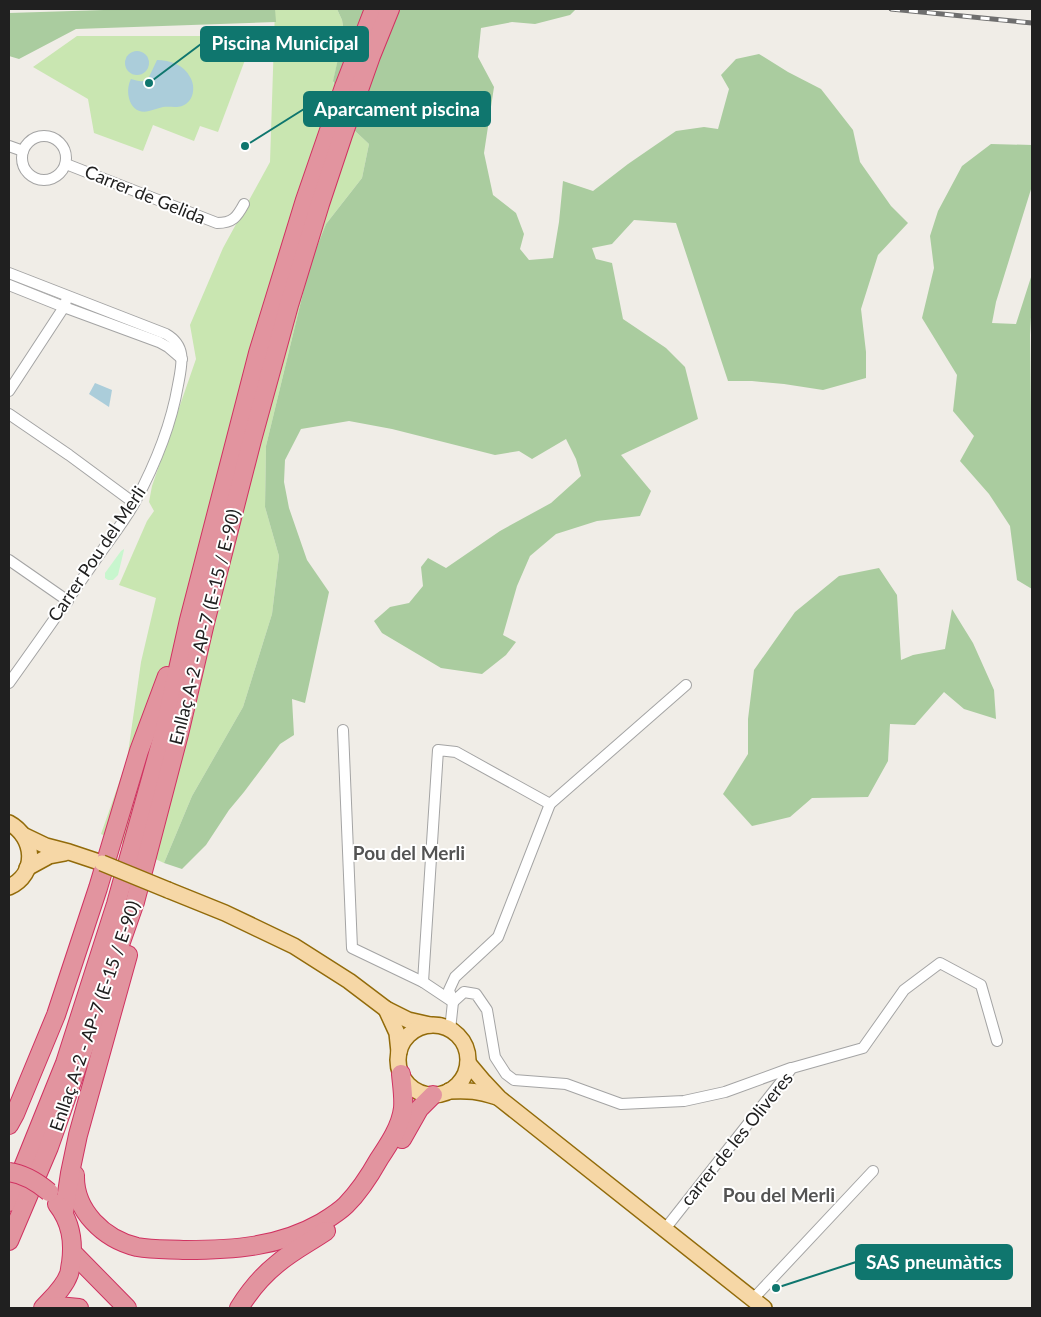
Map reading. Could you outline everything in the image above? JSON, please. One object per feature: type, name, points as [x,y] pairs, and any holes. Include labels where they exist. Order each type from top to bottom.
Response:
[{"type":"highway","name":"Enllaç A-2 - AP-7 (E-15 / E-90)","points":[[336,133],[374,9]]},
{"type":"highway","name":"Enllaç A-2 - AP-7 (E-15 / E-90)","points":[[9,1241],[49,1147],[135,902],[179,734],[197,622],[258,353],[291,243],[336,133],[359,87],[390,9]]},
{"type":"highway","name":"Enllaç A-2 - AP-7 (E-15 / E-90)","points":[[9,1202],[65,1063],[116,904],[197,622]]},
{"type":"highway","points":[[9,1125],[56,1015],[98,888],[139,751],[197,622]]},
{"type":"highway","points":[[64,1214],[78,1135],[186,746],[197,622]]},
{"type":"highway","points":[[9,1114],[31,1074]]},
{"type":"highway","points":[[78,1135],[75,1179],[78,1196],[85,1211],[96,1225],[109,1236],[138,1247],[154,1249],[201,1250],[246,1248],[296,1235],[322,1222],[346,1205],[376,1164],[398,1127],[403,1109],[401,1074]]},
{"type":"highway","points":[[239,1308],[251,1291],[278,1263],[325,1232],[354,1207],[384,1167],[418,1111],[441,1093]]},
{"type":"highway","points":[[9,1172],[28,1177],[49,1192],[64,1214],[71,1232],[72,1252],[69,1274],[58,1293],[43,1308]]},
{"type":"highway","points":[[72,1252],[127,1308]]},
{"type":"highway","points":[[48,1308],[58,1306],[79,1308]]},
{"type":"main road","points":[[9,823],[16,826],[23,835],[28,845],[30,856],[27,868],[21,878],[9,887]]},
{"type":"main road","points":[[23,835],[46,846],[102,864],[225,913],[294,946],[349,981],[386,1009],[408,1020],[430,1026]]},
{"type":"main road","points":[[27,868],[49,856],[69,852]]},
{"type":"main road","points":[[386,1009],[397,1033],[398,1059],[401,1074],[414,1089],[423,1094],[468,1090],[499,1098]]},
{"type":"main road","points":[[399,1052],[404,1041],[422,1027],[442,1026],[460,1038],[467,1050],[468,1063],[466,1072],[463,1080],[457,1086],[441,1093]]},
{"type":"main road","points":[[468,1063],[499,1098],[758,1303]]},
{"type":"street","points":[[39,136],[54,138],[65,148],[66,164],[59,176],[46,181],[38,180],[26,172],[23,166],[23,152],[26,145],[32,139],[39,136]]},
{"type":"street","points":[[9,146],[23,152]]},
{"type":"street","name":"Carrer de Gelida","points":[[66,164],[217,223],[225,223],[232,220],[239,214],[244,204]]},
{"type":"street","points":[[9,273],[166,334],[178,344],[182,359]]},
{"type":"street","points":[[9,285],[159,342],[182,359]]},
{"type":"street","points":[[9,391],[64,307],[67,296]]},
{"type":"street","name":"Carrer Pou del Merli","points":[[9,683],[68,601],[134,503],[153,466],[164,438],[175,399],[182,359]]},
{"type":"street","points":[[9,414],[134,503]]},
{"type":"street","points":[[9,560],[68,601]]},
{"type":"street","points":[[450,1030],[453,1002],[448,990],[455,977],[498,938],[550,804],[686,685]]},
{"type":"street","points":[[343,730],[352,948],[423,982],[453,1002]]},
{"type":"street","points":[[423,982],[438,750],[456,752],[550,804]]},
{"type":"street","name":"carrer de les Oliveres","points":[[665,1229],[792,1068],[863,1048],[904,990],[940,962],[981,985],[997,1042]]},
{"type":"street","points":[[453,1002],[464,992],[476,994],[487,1010],[494,1057],[506,1074],[514,1080],[566,1084],[621,1104],[684,1101],[709,1096],[792,1068]]},
{"type":"street","points":[[758,1303],[872,1171]]},
{"type":"green space","points":[[135,9],[275,9],[276,22],[76,29],[19,59],[9,56],[9,13]]},
{"type":"green space","points":[[275,9],[337,9],[342,20],[344,32],[333,82],[354,130],[369,144],[362,178],[326,224],[310,264],[266,446],[265,507],[279,556],[272,614],[243,707],[192,796],[164,863],[101,834],[127,760],[141,662],[156,598],[119,585],[147,521],[154,511],[149,502],[152,486],[196,359],[190,325],[223,248],[270,162]]},
{"type":"green space","points":[[337,9],[576,9],[570,15],[535,24],[512,22],[481,28],[478,57],[494,87],[484,153],[493,195],[516,213],[524,234],[520,249],[529,260],[553,258],[563,181],[593,191],[676,131],[704,127],[718,129],[729,89],[721,75],[736,59],[759,54],[821,89],[853,130],[860,162],[891,206],[908,223],[878,255],[861,309],[866,352],[866,378],[823,390],[784,384],[728,381],[676,223],[634,220],[612,244],[592,248],[596,259],[612,263],[623,319],[666,348],[685,367],[698,419],[621,455],[651,491],[640,516],[597,521],[556,534],[530,556],[517,586],[503,635],[516,642],[506,655],[482,674],[441,668],[382,633],[374,621],[390,607],[409,603],[423,586],[421,567],[428,558],[446,568],[500,531],[551,503],[581,476],[576,459],[566,439],[532,459],[519,451],[495,455],[392,429],[349,421],[301,429],[285,460],[284,482],[289,508],[307,560],[329,592],[305,703],[292,699],[294,735],[280,744],[229,810],[206,845],[182,869],[164,863],[192,796],[243,707],[272,614],[279,556],[265,507],[266,446],[310,264],[326,224],[362,178],[369,144],[354,130],[333,81],[344,32],[342,20]]},
{"type":"green space","points":[[77,36],[254,36],[218,132],[200,126],[194,141],[153,125],[143,151],[94,133],[88,99],[33,67]]},
{"type":"green space","points":[[991,144],[1032,145],[1032,186],[996,302],[992,323],[1016,324],[1032,274],[1030,335],[1032,589],[1017,580],[1010,526],[989,494],[960,461],[974,436],[953,411],[957,375],[922,318],[934,268],[930,236],[938,211],[962,166]]},
{"type":"green space","points":[[124,549],[118,575],[113,580],[108,580],[105,578],[105,573]]},
{"type":"green space","points":[[879,568],[897,595],[901,660],[913,655],[945,649],[952,609],[973,643],[994,690],[996,719],[964,709],[944,692],[915,725],[890,724],[888,761],[868,797],[812,798],[790,817],[752,826],[723,794],[748,754],[748,719],[754,670],[795,612],[839,576]]},
{"type":"water","points":[[137,51],[146,54],[149,63],[146,72],[137,75],[128,72],[125,63],[128,54]]},
{"type":"water","points":[[157,60],[172,62],[184,69],[192,81],[193,93],[189,101],[180,107],[163,107],[142,112],[137,110],[130,102],[129,84],[131,79],[139,81],[148,80]]},
{"type":"water","points":[[95,383],[112,390],[109,407],[89,394]]},
{"type":"railway","points":[[891,9],[1032,23]]},
{"type":"place","name":"Piscina Municipal","points":[[149,83]]},
{"type":"place","name":"Aparcament piscina","points":[[245,146]]},
{"type":"place","name":"SAS pneumàtics","points":[[776,1288]]},
{"type":"district","name":"Pou del Merli","points":[[409,853]]},
{"type":"district","name":"Pou del Merli","points":[[779,1195]]}]
